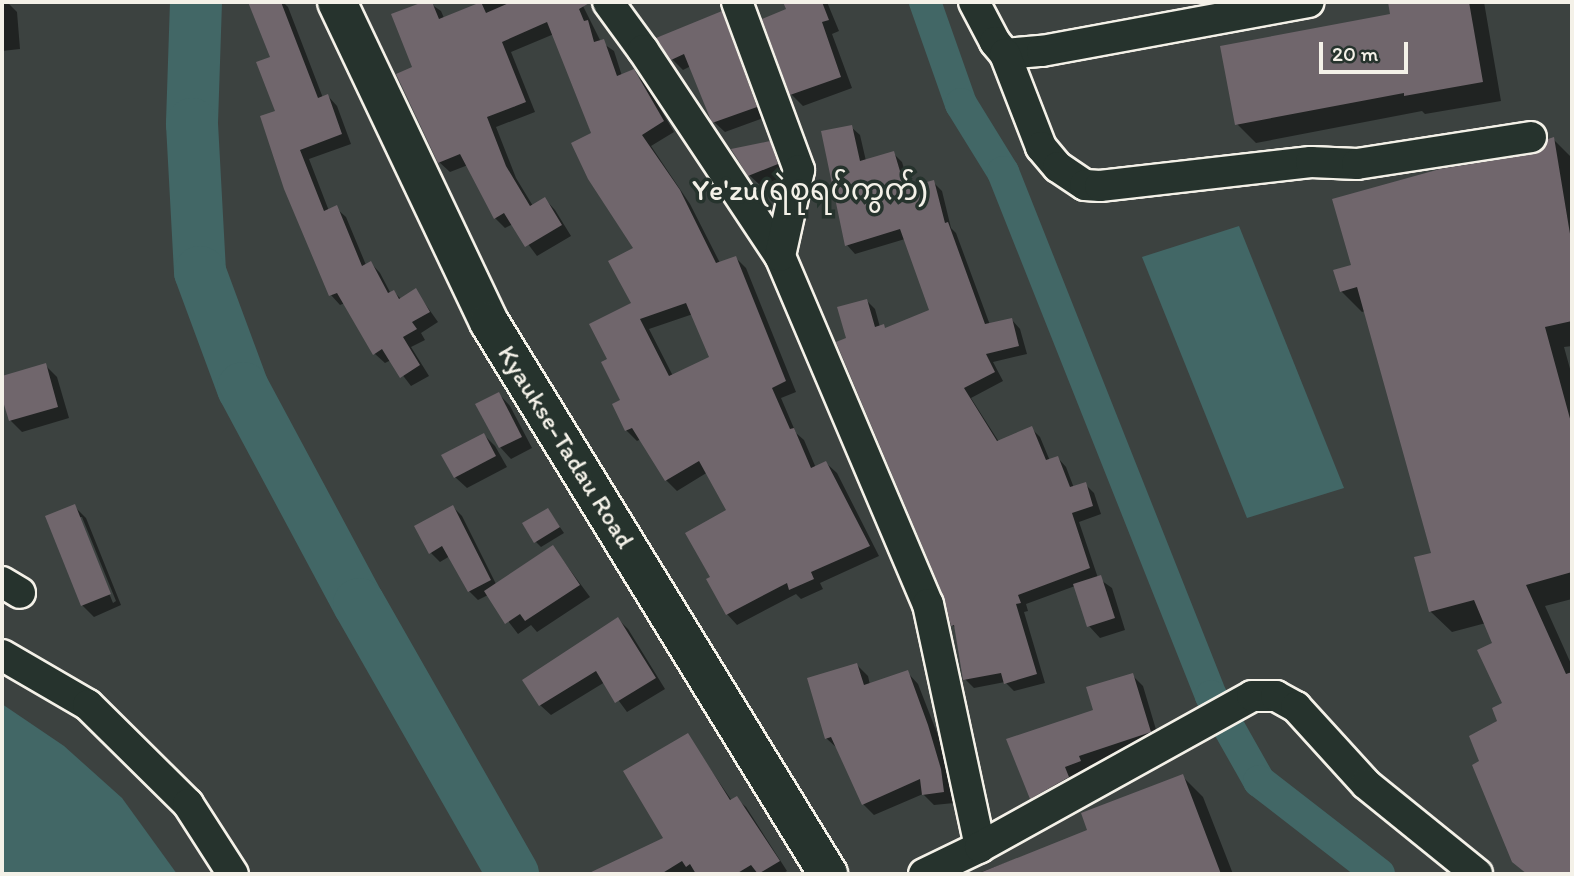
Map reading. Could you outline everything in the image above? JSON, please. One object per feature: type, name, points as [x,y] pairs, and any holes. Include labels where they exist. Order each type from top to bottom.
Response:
[{"type":"main road","name":"Kyaukse-Tadau Road","points":[[338,2],[489,322],[828,874]]},
{"type":"street","points":[[608,2],[780,256],[928,604],[980,847]]},
{"type":"street","points":[[737,2],[799,170],[780,256]]},
{"type":"street","points":[[974,2],[995,42],[1005,54],[1041,147],[1064,172],[1085,185],[1100,186],[1311,162],[1357,164],[1531,137]]},
{"type":"street","points":[[1005,54],[1055,49],[1309,2]]},
{"type":"street","points":[[2,655],[88,705],[188,804],[233,874]]},
{"type":"street","points":[[925,874],[980,847],[1252,696],[1276,696],[1296,707],[1366,783],[1477,874]]},
{"type":"water","points":[[1239,226],[1344,488],[1247,518],[1142,257]]},
{"type":"water","points":[[2,704],[64,746],[122,798],[177,874],[2,874]]},
{"type":"building","points":[[248,2],[281,2],[318,98],[328,94],[342,134],[300,150],[324,211],[337,205],[362,266],[371,261],[388,293],[394,290],[399,299],[416,288],[430,312],[412,322],[417,329],[403,337],[420,365],[400,378],[382,349],[373,355],[337,293],[329,296],[284,189],[260,116],[275,111],[256,62],[270,57]]},
{"type":"building","points":[[423,2],[432,2],[439,19],[481,2],[486,13],[511,2],[591,2],[579,9],[584,21],[588,20],[594,42],[604,39],[617,76],[634,69],[664,121],[642,135],[680,190],[716,263],[736,256],[786,381],[772,388],[790,429],[794,428],[811,468],[826,461],[870,546],[811,572],[814,579],[789,590],[787,583],[726,615],[706,579],[710,577],[685,533],[726,510],[699,461],[665,481],[632,428],[625,431],[612,404],[620,400],[601,362],[607,359],[589,324],[631,303],[608,261],[633,248],[588,179],[571,143],[591,133],[547,22],[502,42],[526,102],[487,117],[506,166],[530,206],[545,197],[562,225],[525,247],[504,213],[494,219],[460,154],[438,163],[396,74],[412,67],[391,14]],"holes":[[[686,303],[709,357],[669,376],[640,319]]]},
{"type":"building","points":[[783,2],[822,2],[829,20],[822,22],[841,77],[790,95],[762,19],[786,9]]},
{"type":"building","points":[[1388,2],[1469,2],[1483,82],[1404,96],[1404,93],[1235,125],[1220,46],[1390,14]]},
{"type":"building","points":[[722,11],[757,107],[712,123],[684,54],[671,60],[656,38]]},
{"type":"building","points":[[852,125],[860,161],[894,151],[905,188],[934,180],[945,223],[948,222],[985,324],[1012,318],[1019,346],[986,354],[995,372],[964,388],[997,441],[1032,426],[1046,460],[1058,456],[1070,487],[1086,482],[1093,506],[1072,513],[1090,568],[1018,595],[1021,603],[1016,604],[1037,674],[1004,684],[1001,673],[963,680],[954,625],[951,626],[944,597],[836,342],[846,338],[837,307],[867,299],[875,327],[884,324],[885,328],[929,310],[900,229],[845,246],[821,131]]},
{"type":"building","points":[[1554,137],[1572,246],[1572,321],[1545,327],[1572,426],[1572,572],[1526,585],[1566,674],[1572,672],[1572,874],[1527,874],[1512,862],[1472,765],[1479,761],[1469,736],[1497,721],[1492,708],[1502,703],[1477,650],[1492,643],[1474,600],[1429,612],[1414,557],[1431,553],[1357,287],[1340,292],[1333,270],[1351,265],[1332,199],[1440,169],[1534,154],[1542,150],[1548,139]]},
{"type":"building","points":[[770,141],[778,164],[748,176],[731,149]]},
{"type":"building","points":[[46,363],[58,407],[9,421],[2,398],[2,376]]},
{"type":"building","points":[[499,392],[522,437],[499,448],[475,404]]},
{"type":"building","points":[[484,433],[496,456],[454,478],[441,455]]},
{"type":"building","points":[[75,504],[111,594],[81,606],[45,516]]},
{"type":"building","points":[[453,505],[491,580],[468,592],[442,546],[429,554],[414,526]]},
{"type":"building","points":[[548,508],[560,527],[534,543],[522,523]]},
{"type":"building","points":[[553,545],[580,585],[525,621],[520,614],[505,624],[484,591]]},
{"type":"building","points":[[1101,575],[1115,618],[1087,627],[1073,584]]},
{"type":"building","points":[[618,617],[656,678],[615,703],[596,671],[539,706],[522,680]]},
{"type":"building","points":[[857,663],[864,685],[908,670],[941,769],[944,792],[922,795],[920,779],[862,805],[831,737],[825,739],[807,678]]},
{"type":"building","points":[[1133,673],[1151,732],[1079,756],[1081,761],[1065,767],[1069,777],[1030,799],[1006,739],[1093,710],[1086,687]]},
{"type":"building","points":[[688,733],[730,800],[737,796],[780,861],[758,874],[751,865],[736,874],[696,874],[690,864],[686,867],[682,861],[661,874],[587,874],[663,838],[623,771]]},
{"type":"building","points":[[1183,774],[1221,874],[977,874],[1087,830],[1081,813]]},
{"type":"waterway","points":[[196,2],[192,124],[200,272],[243,388],[359,604],[513,874]]},
{"type":"waterway","points":[[925,2],[961,104],[1003,172],[1211,696],[1259,781],[1379,874]]},
{"type":"district","name":"Ye'zu(ရဲစုရပ်ကွက်)","points":[[810,190]]}]
